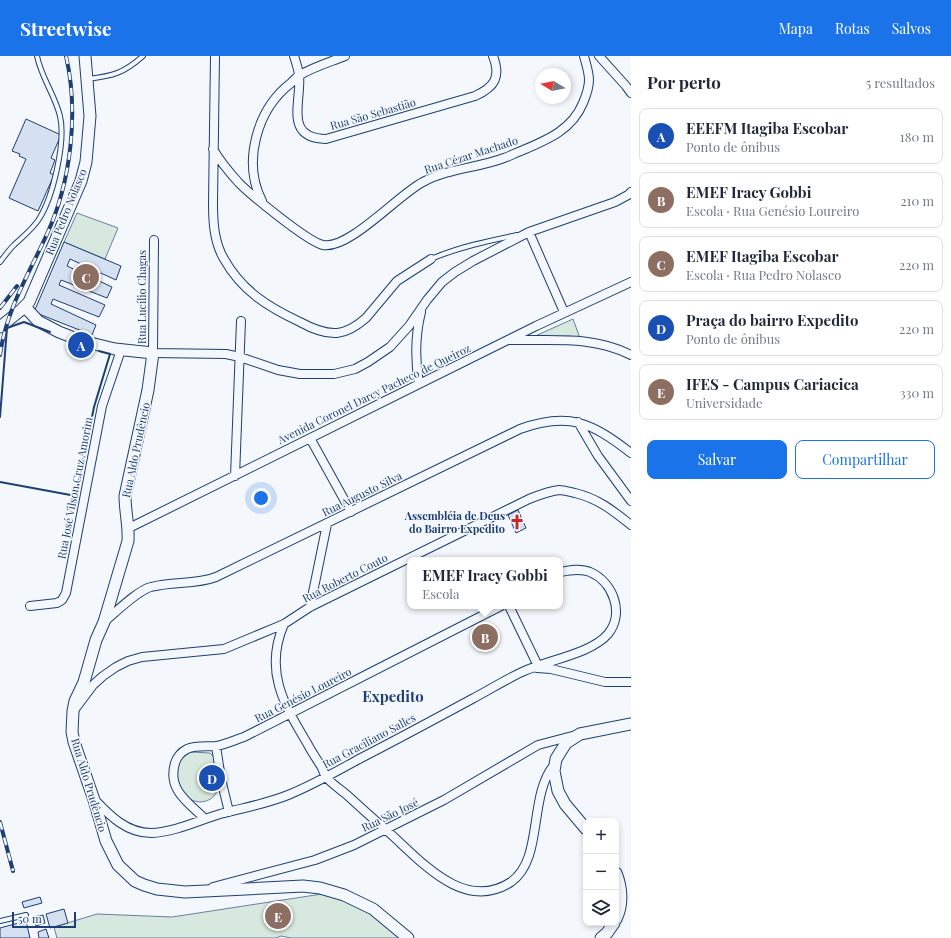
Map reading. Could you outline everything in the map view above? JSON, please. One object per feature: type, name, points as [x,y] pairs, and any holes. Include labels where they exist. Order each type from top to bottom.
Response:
[{"type":"street","name":"Rua Pedro Nolasco","points":[[0,327],[25,307],[30,298],[79,188],[84,173],[90,116],[88,80],[84,56]]},
{"type":"street","points":[[215,56],[213,149],[213,214],[215,235],[224,258],[240,281],[264,303],[278,312],[322,332],[338,333],[347,331],[366,318],[397,281],[431,259]]},
{"type":"street","name":"Rua São Sebastião","points":[[294,56],[299,75],[297,110],[298,121],[304,133],[310,137],[318,139],[326,139],[475,96],[484,92],[491,87],[496,77],[493,56]]},
{"type":"street","points":[[264,204],[258,193],[254,179],[253,155],[255,143],[269,106],[276,96],[299,75],[345,56]]},
{"type":"street","name":"Rua Cézar Machado","points":[[213,149],[238,182],[292,227],[317,243],[324,245],[337,243],[356,233],[414,186],[425,180],[439,174],[504,158],[553,137],[564,129],[572,122],[579,112],[588,91],[588,72],[584,56]]},
{"type":"street","points":[[599,56],[631,93]]},
{"type":"street","points":[[25,307],[38,321],[60,332],[87,342],[121,350],[153,353],[216,353],[240,357],[268,367],[300,374],[334,374],[355,369],[390,347],[409,326],[427,300],[442,282],[454,272],[473,260],[529,232],[615,202],[631,192]]},
{"type":"street","points":[[529,232],[564,312]]},
{"type":"street","name":"Rua Lucílio Chagas","points":[[153,353],[154,240]]},
{"type":"street","name":"Avenida Coronel Darcy Pacheco de Queiroz","points":[[128,528],[564,312],[577,308],[631,282]]},
{"type":"street","points":[[419,384],[416,356],[417,337],[420,316],[427,300]]},
{"type":"street","points":[[235,476],[241,321]]},
{"type":"street","points":[[508,340],[567,339],[598,343],[630,354]]},
{"type":"street","name":"Rua José Vilson Cruz Amorim","points":[[30,606],[57,603],[62,600],[66,593],[102,406],[121,350]]},
{"type":"street","name":"Rua Aldo Prudêncio","points":[[153,353],[148,390],[125,496],[128,541],[104,622],[96,640],[84,682],[75,701],[73,711],[72,732],[74,742],[106,841],[115,860],[127,874],[135,881],[157,889],[185,892],[303,886],[333,891],[357,900],[373,909],[408,938]]},
{"type":"street","name":"Rua Augusto Silva","points":[[104,622],[146,588],[210,580],[520,429],[540,422],[570,420],[578,422],[600,431],[631,453]]},
{"type":"street","points":[[578,422],[598,456],[631,501]]},
{"type":"street","points":[[310,438],[351,512]]},
{"type":"street","name":"Rua Roberto Couto","points":[[410,557],[529,499],[560,490],[590,498],[604,504],[631,525]]},
{"type":"street","points":[[310,606],[327,524]]},
{"type":"street","name":"Rua Roberto Couto","points":[[73,711],[94,685],[116,667],[128,661],[142,657],[224,649],[284,624],[310,606],[407,559]]},
{"type":"street","points":[[510,609],[536,667],[595,645],[609,633],[617,618],[618,609],[612,593],[602,580],[589,571],[563,572]]},
{"type":"street","name":"Rua Genésio Loureiro","points":[[205,819],[178,793],[175,787],[173,772],[177,758],[182,752],[194,747],[216,746],[244,737],[495,609]]},
{"type":"street","points":[[284,624],[276,648],[275,669],[281,693],[289,714],[327,777],[432,872],[449,882],[468,889],[479,891],[491,890],[512,881],[520,872],[528,856],[533,840],[541,791],[562,748],[571,739],[580,734],[631,724]]},
{"type":"street","name":"Rua Graciliano Salles","points":[[94,800],[110,816],[130,829],[139,832],[160,832],[182,827],[228,812],[273,801],[289,795],[327,777],[520,673],[536,667],[551,669],[605,682],[631,682]]},
{"type":"street","name":"Rua São José","points":[[199,891],[315,860],[354,845],[444,800],[538,745],[580,734]]},
{"type":"street","points":[[216,746],[228,812]]},
{"type":"street","points":[[554,765],[558,791],[565,804],[583,825]]},
{"type":"street","points":[[619,882],[619,912]]},
{"type":"street","points":[[601,938],[612,926]]},
{"type":"lane","points":[[0,262],[33,227],[44,210],[53,182],[61,142],[62,126],[60,115],[37,56]]},
{"type":"lane","points":[[88,80],[127,70],[143,56]]},
{"type":"lane","points":[[431,259],[448,251],[529,232]]},
{"type":"lane","points":[[0,921],[26,915]]},
{"type":"shaded area","points":[[77,213],[118,228],[105,259],[64,242]]},
{"type":"shaded area","points":[[573,319],[580,338],[569,336],[533,337]]},
{"type":"shaded area","points":[[192,752],[210,753],[214,757],[218,776],[218,788],[214,796],[202,802],[197,802],[188,798],[176,784],[176,769],[179,760],[186,754]]},
{"type":"shaded area","points":[[322,894],[336,896],[362,905],[404,938],[291,938],[281,936],[276,938],[57,938],[54,927],[97,914],[172,917]]},
{"type":"building","points":[[26,119],[61,135],[51,158],[55,160],[50,173],[54,175],[38,211],[9,198],[26,159],[19,156],[20,154],[12,151]]},
{"type":"building","points":[[64,242],[121,266],[116,280],[70,259],[67,266],[112,287],[107,298],[61,280],[59,285],[105,305],[99,317],[53,299],[51,304],[96,325],[92,335],[34,312]]},
{"type":"building","name":"Assembléia de Deus do Bairro Expedito","points":[[518,510],[526,528],[516,533],[508,515]]},
{"type":"building","points":[[40,897],[42,903],[24,908],[22,902]]},
{"type":"building","points":[[64,909],[68,923],[50,928],[46,914]]},
{"type":"building","points":[[43,915],[45,923],[36,926],[33,917]]},
{"type":"building","points":[[26,921],[30,938],[0,938],[0,928]]},
{"type":"building","points":[[46,929],[49,938],[39,938],[38,932]]},
{"type":"railway","points":[[0,355],[7,323],[55,214],[67,170],[72,123],[72,100],[66,56]]},
{"type":"railway","points":[[0,308],[17,286]]},
{"type":"railway","points":[[0,822],[13,871]]},
{"type":"wall","points":[[0,417],[7,328],[24,322],[50,332]]},
{"type":"wall","points":[[0,482],[76,496],[94,407],[110,354],[99,351]]},
{"type":"place","name":"EMEF Itagiba Escobar","points":[[86,277]]},
{"type":"place","name":"EEEFM Itagiba Escobar","points":[[81,345]]},
{"type":"place","name":"Assembléia de Deus do Bairro Expedito","points":[[517,522]]},
{"type":"place","name":"EMEF Iracy Gobbi","points":[[485,637]]},
{"type":"place","name":"Praça do bairro Expedito","points":[[212,778]]},
{"type":"place","name":"IFES - Campus Cariacica","points":[[278,916]]},
{"type":"district","name":"Expedito","points":[[393,697]]}]
